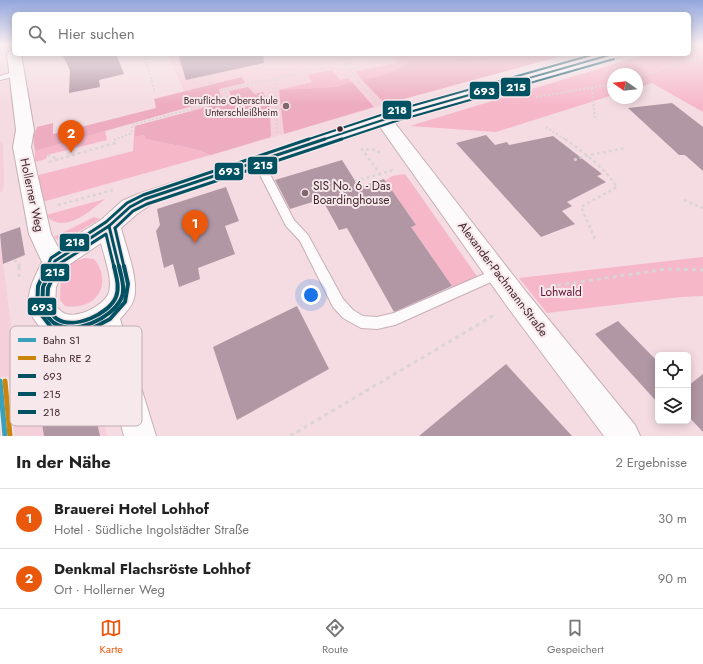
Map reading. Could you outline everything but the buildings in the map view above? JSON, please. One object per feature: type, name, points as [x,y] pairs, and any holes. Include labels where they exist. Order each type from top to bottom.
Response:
[{"type":"street","name":"Hollerner Weg","points":[[16,64],[26,132],[22,147],[40,234],[46,248],[55,261]]},
{"type":"street","points":[[65,326],[54,323],[42,310],[43,287],[55,261],[109,226],[130,207],[145,199],[235,170],[382,112],[573,64]]},
{"type":"street","name":"Alexander-Pachmann-Straße","points":[[382,112],[518,301],[624,436]]},
{"type":"street","points":[[78,326],[88,325],[106,316],[121,299],[123,284],[109,226]]},
{"type":"street","points":[[106,316],[109,326]]},
{"type":"street","points":[[137,426],[140,436]]},
{"type":"lane","points":[[0,78],[17,73]]},
{"type":"lane","points":[[258,161],[290,223],[304,238],[338,303],[348,314],[361,322],[377,323],[395,319],[498,273]]},
{"type":"path","points":[[147,64],[155,92]]},
{"type":"path","points":[[27,168],[115,143],[114,139],[132,132],[132,125],[228,99],[224,90],[297,74],[312,66],[321,64]]},
{"type":"path","points":[[346,64],[382,112]]},
{"type":"path","points":[[643,75],[676,64]]},
{"type":"path","points":[[275,79],[277,139]]},
{"type":"path","points":[[592,88],[595,120]]},
{"type":"path","points":[[546,127],[586,156],[614,182],[617,187],[580,207],[595,238]]},
{"type":"path","points":[[574,160],[626,148]]},
{"type":"path","points":[[380,174],[362,149],[376,150],[381,154]]},
{"type":"path","points":[[355,180],[396,169],[391,164]]},
{"type":"path","points":[[684,200],[703,208]]},
{"type":"path","points":[[290,436],[518,301],[552,286],[667,269],[703,270]]},
{"type":"shaded area","name":"Berufliche Oberschule Unterschleißheim","points":[[172,64],[532,64],[411,97],[211,155]]},
{"type":"shaded area","points":[[405,64],[531,64],[385,104],[362,80],[388,74]]},
{"type":"shaded area","points":[[242,77],[245,83],[219,89],[221,98],[35,151],[33,137],[37,127],[53,123],[53,134],[156,108],[154,99]]},
{"type":"shaded area","points":[[352,82],[374,107],[284,134],[279,90],[335,87]]},
{"type":"shaded area","points":[[248,87],[255,94],[263,92],[265,97],[269,99],[271,137],[211,155],[194,149],[146,139],[144,135],[134,137],[135,126],[233,100],[229,91]]},
{"type":"shaded area","points":[[0,140],[3,144],[4,181],[3,191],[0,192]]},
{"type":"shaded area","points":[[0,239],[11,326],[10,426],[104,426],[107,436],[0,436]]},
{"type":"green space","points":[[391,64],[405,64],[388,74],[362,80],[355,71]]},
{"type":"green space","points":[[613,64],[703,64],[703,112],[652,83],[643,86],[643,68],[607,68],[607,97],[496,132],[410,126]]},
{"type":"green space","points":[[332,70],[340,80],[348,78],[352,82],[335,87],[279,90],[312,82],[308,75]]},
{"type":"green space","points":[[105,131],[107,140],[47,155],[46,159],[35,162],[35,151]]},
{"type":"green space","points":[[144,135],[146,139],[194,149],[211,155],[42,202],[35,176],[133,151],[134,137]]},
{"type":"green space","points":[[405,174],[479,279],[454,289],[411,227],[416,225],[385,181],[392,176]]},
{"type":"green space","points":[[105,199],[81,217],[67,222],[60,223],[53,221],[46,215]]},
{"type":"green space","points":[[94,217],[100,219],[61,242],[54,237]]},
{"type":"green space","name":"Lohwald","points":[[703,257],[703,296],[681,297],[547,313],[519,278]]},
{"type":"green space","points":[[85,258],[94,259],[100,268],[102,286],[99,294],[93,300],[85,304],[65,306],[60,300],[62,278],[66,268],[71,264]]},
{"type":"rail line","name":"S1","points":[[0,381],[5,436]]},
{"type":"transit line","name":"218","points":[[50,326],[37,309],[38,286],[51,258],[106,222],[127,203],[143,195],[390,112],[558,64]]},
{"type":"transit line","name":"693","points":[[109,226],[130,207],[145,199],[392,117],[577,64]]},
{"type":"transit line","name":"215","points":[[115,228],[133,211],[147,204],[393,122],[595,64]]},
{"type":"transit line","name":"693","points":[[78,326],[88,325],[106,316],[121,299],[123,284],[109,226]]},
{"type":"transit line","name":"693","points":[[65,326],[54,323],[42,309],[43,287],[55,261],[109,226]]},
{"type":"transit line","name":"218","points":[[97,326],[110,319],[125,302],[128,284],[115,228]]},
{"type":"transit line","name":"215","points":[[106,234],[118,284],[116,297],[103,312],[87,320],[69,322],[57,319],[47,307],[48,288],[59,264],[106,234]]},
{"type":"transit line","points":[[5,381],[10,436]]},
{"type":"place","name":"Berufliche Oberschule Unterschleißheim","points":[[286,106]]},
{"type":"place","name":"Denkmal Flachsröste Lohhof","points":[[71,153]]},
{"type":"place","name":"SIS No. 6 - Das Boardinghouse","points":[[305,193]]},
{"type":"place","name":"Brauerei Hotel Lohhof","points":[[195,243]]}]
